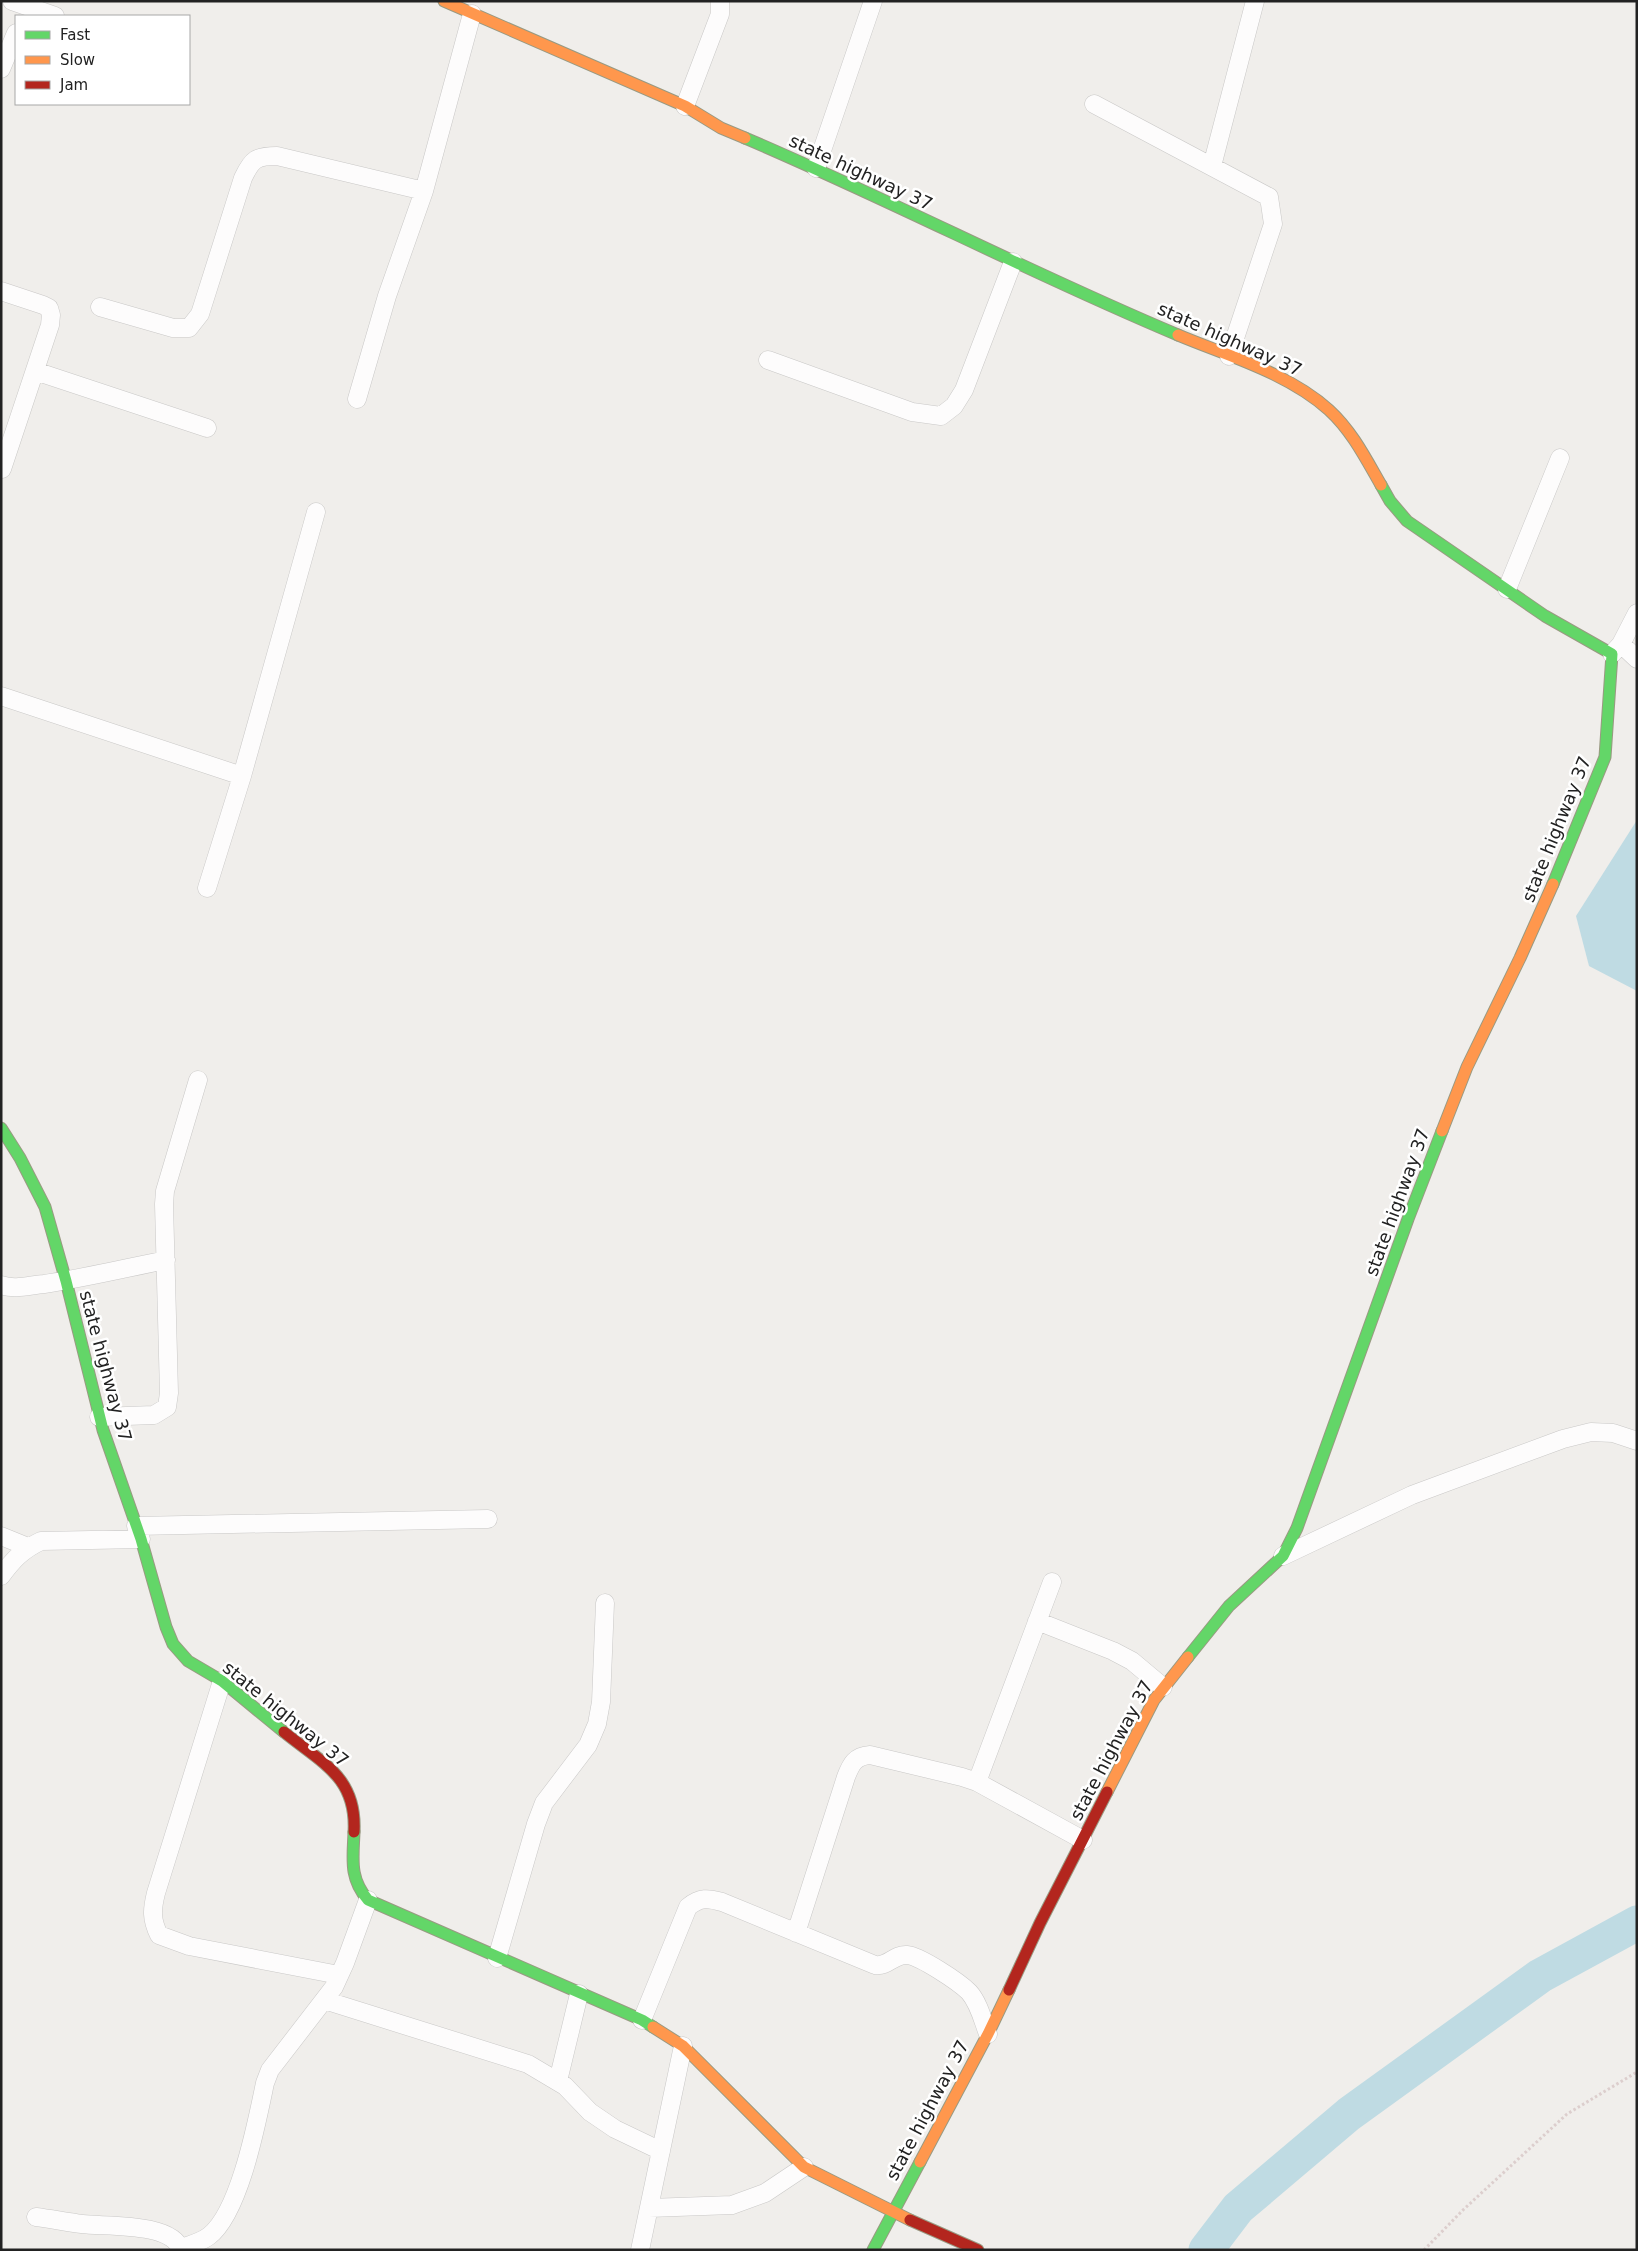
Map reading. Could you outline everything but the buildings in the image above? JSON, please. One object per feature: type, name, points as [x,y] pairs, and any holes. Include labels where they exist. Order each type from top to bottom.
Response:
[{"type":"street","name":"state highway 37","points":[[444,1],[685,106],[721,128],[816,168],[1114,308],[1276,376],[1303,391],[1329,410],[1355,440],[1390,501],[1407,521],[1545,616],[1616,649],[1608,692],[1609,719],[1605,757],[1571,843],[1520,958],[1467,1068],[1408,1219],[1297,1528],[1283,1556],[1229,1606],[1154,1700],[1040,1923],[988,2034],[873,2250]]},
{"type":"street","points":[[685,106],[720,14],[720,1]]},
{"type":"street","points":[[816,168],[873,1]]},
{"type":"street","points":[[1212,166],[1255,1]]},
{"type":"street","points":[[24,6],[52,15]]},
{"type":"street","points":[[357,399],[387,296],[424,191],[472,14]]},
{"type":"street","points":[[1,69],[15,35]]},
{"type":"street","points":[[1094,104],[1269,197],[1273,224],[1229,356]]},
{"type":"street","points":[[100,307],[173,328],[189,328],[200,314],[244,178],[250,164],[260,156],[277,156],[424,191]]},
{"type":"street","points":[[768,360],[912,412],[941,416],[954,406],[964,390],[1013,262]]},
{"type":"street","points":[[1,291],[49,308],[51,315],[50,325],[2,469]]},
{"type":"street","points":[[35,371],[207,428]]},
{"type":"street","points":[[1507,589],[1560,458]]},
{"type":"street","points":[[207,888],[242,776],[316,512]]},
{"type":"street","points":[[1637,613],[1616,649],[1637,659]]},
{"type":"street","points":[[1,696],[242,776]]},
{"type":"street","points":[[99,1417],[154,1415],[167,1407],[169,1393],[166,1191],[198,1080]]},
{"type":"street","name":"state highway 37","points":[[1,1128],[20,1158],[45,1207],[66,1281],[99,1417],[139,1533],[166,1627],[173,1644],[188,1661],[222,1682],[335,1773],[347,1788],[353,1803],[356,1820],[354,1873],[357,1888],[368,1900]]},
{"type":"street","points":[[1,1286],[16,1287],[66,1281],[166,1260]]},
{"type":"street","points":[[1283,1556],[1412,1494],[1563,1439],[1591,1432],[1613,1433],[1637,1441]]},
{"type":"street","points":[[1,1576],[17,1555],[28,1547],[42,1542],[139,1533],[488,1519]]},
{"type":"street","points":[[1,1536],[28,1547]]},
{"type":"street","points":[[977,1782],[1052,1582]]},
{"type":"street","points":[[497,1958],[536,1824],[544,1803],[588,1744],[597,1724],[601,1702],[605,1603]]},
{"type":"street","points":[[1037,1621],[1119,1654],[1132,1661],[1163,1687]]},
{"type":"street","points":[[222,1682],[156,1892],[152,1911],[154,1924],[159,1935],[189,1946],[339,1975]]},
{"type":"street","points":[[796,1933],[852,1762],[861,1756],[870,1754],[977,1782],[1082,1840]]},
{"type":"street","points":[[642,2020],[682,1918],[688,1907],[696,1900],[707,1898],[722,1902],[875,1965],[887,1964],[898,1956],[906,1955],[918,1958],[969,1992],[988,2034]]},
{"type":"street","points":[[36,2217],[83,2224],[148,2229],[170,2237],[181,2249],[209,2236],[221,2223],[244,2174],[265,2083],[270,2070],[324,2000],[339,1975],[368,1900],[642,2020],[683,2046],[804,2167],[892,2212],[978,2250]]},
{"type":"street","points":[[558,2081],[579,1994]]},
{"type":"street","points":[[324,2000],[528,2064],[558,2081],[590,2112],[609,2125],[661,2150]]},
{"type":"street","points":[[640,2250],[683,2046]]},
{"type":"street","points":[[649,2208],[732,2205],[765,2193],[804,2167]]},
{"type":"path","points":[[1424,2250],[1463,2210],[1567,2114],[1637,2072]]},
{"type":"water","points":[[1637,820],[1637,991],[1589,966],[1576,916]]},
{"type":"waterway","points":[[1206,2250],[1238,2208],[1349,2114],[1540,1976],[1637,1923]]},
{"type":"traffic: fast","points":[[745,138],[854,186],[1123,312],[1178,335]]},
{"type":"traffic: fast","points":[[1381,485],[1390,501],[1407,521],[1545,616],[1612,654],[1605,757],[1553,884]]},
{"type":"traffic: fast","points":[[1,1128],[20,1158],[45,1207],[66,1281],[103,1430],[141,1539],[166,1627],[173,1644],[188,1661],[222,1681],[284,1732]]},
{"type":"traffic: fast","points":[[1188,1657],[1229,1606],[1283,1556],[1297,1528],[1408,1219],[1442,1131]]},
{"type":"traffic: fast","points":[[354,1832],[353,1868],[358,1884],[368,1900],[642,2020],[653,2027]]},
{"type":"traffic: fast","points":[[873,2250],[920,2162]]},
{"type":"traffic: slow","points":[[444,1],[685,106],[721,128],[745,138]]},
{"type":"traffic: slow","points":[[1178,335],[1257,366],[1313,397],[1345,427],[1381,485]]},
{"type":"traffic: slow","points":[[1442,1131],[1467,1067],[1520,958],[1553,884]]},
{"type":"traffic: slow","points":[[1107,1792],[1154,1700],[1188,1657]]},
{"type":"traffic: slow","points":[[920,2162],[988,2034],[1009,1990]]},
{"type":"traffic: slow","points":[[653,2027],[683,2046],[804,2167],[910,2220]]},
{"type":"traffic: jam","points":[[284,1732],[324,1763],[343,1784],[350,1798],[354,1832]]},
{"type":"traffic: jam","points":[[1009,1990],[1040,1923],[1107,1792]]},
{"type":"traffic: jam","points":[[910,2220],[978,2250]]}]
